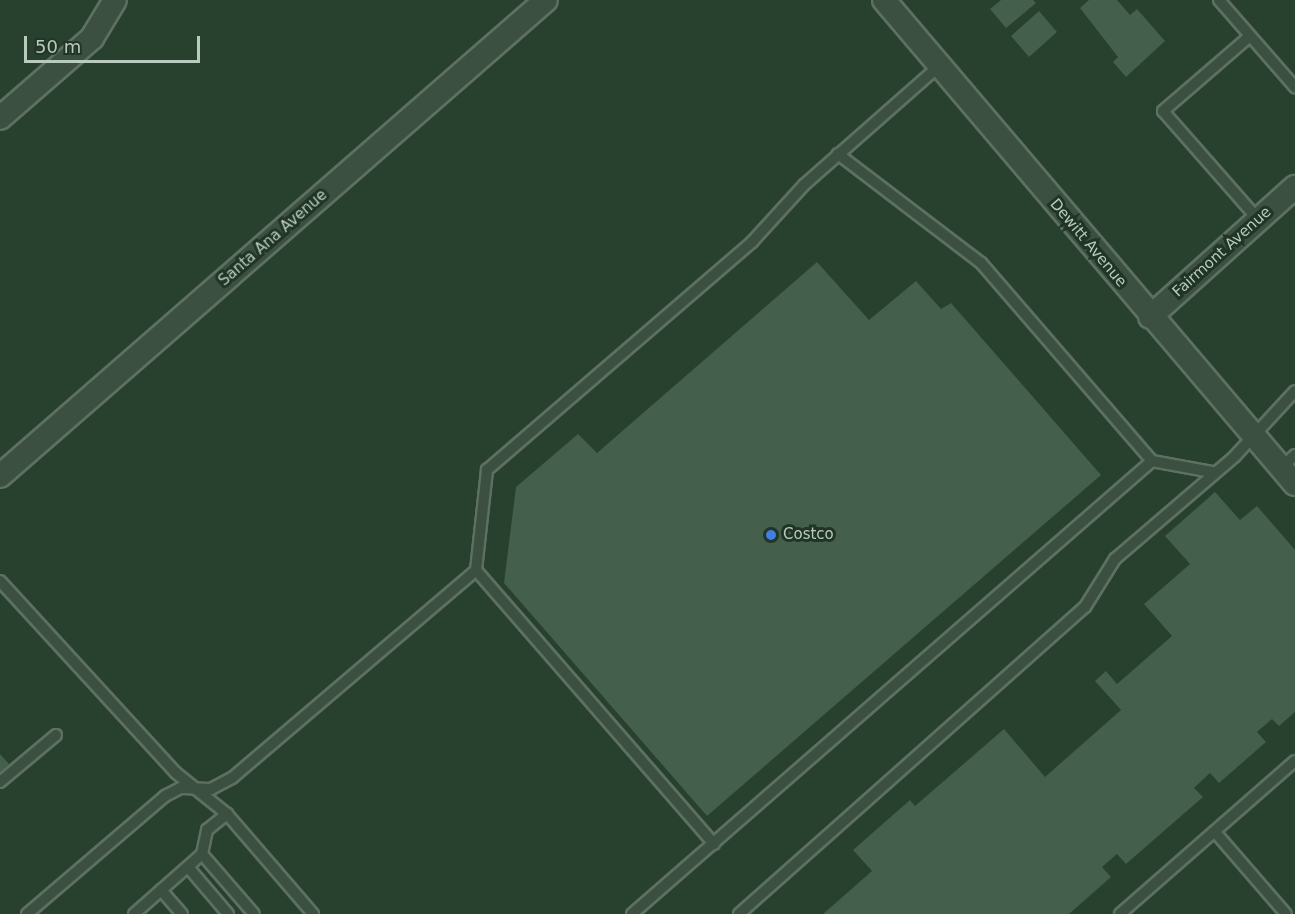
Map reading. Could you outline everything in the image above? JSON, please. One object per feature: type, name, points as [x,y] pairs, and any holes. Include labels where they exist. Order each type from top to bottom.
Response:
[{"type":"street","points":[[0,118],[92,38],[115,0]]},
{"type":"street","name":"Santa Ana Avenue","points":[[0,476],[546,0]]},
{"type":"street","name":"Dewitt Avenue","points":[[884,0],[1150,317],[1253,435],[1290,469]]},
{"type":"street","name":"Fairmont Avenue","points":[[1150,317],[1295,187]]},
{"type":"lane","points":[[1219,0],[1295,87]]},
{"type":"lane","points":[[1250,36],[1163,111],[1258,219]]},
{"type":"lane","points":[[27,914],[165,796],[192,788],[211,789],[232,778],[476,570],[487,470],[752,242],[838,154],[939,66]]},
{"type":"lane","points":[[838,154],[981,263],[1152,461],[1212,472]]},
{"type":"lane","points":[[739,914],[1085,608],[1115,559],[1253,435],[1295,391]]},
{"type":"lane","points":[[632,914],[1152,461]]},
{"type":"lane","points":[[476,570],[714,844]]},
{"type":"lane","points":[[0,581],[24,602],[192,788],[227,814],[313,914]]},
{"type":"lane","points":[[0,782],[56,735]]},
{"type":"lane","points":[[1120,914],[1295,761]]},
{"type":"lane","points":[[134,914],[202,854],[207,830],[227,814]]},
{"type":"lane","points":[[1215,832],[1286,914]]},
{"type":"lane","points":[[202,854],[254,914]]},
{"type":"lane","points":[[188,867],[228,914]]},
{"type":"lane","points":[[161,890],[182,914]]},
{"type":"building","points":[[1001,0],[1033,0],[1036,3],[1006,28],[990,9]]},
{"type":"building","points":[[1089,0],[1117,0],[1130,15],[1137,9],[1165,41],[1126,77],[1113,62],[1118,57],[1080,8]]},
{"type":"building","points":[[1039,11],[1057,32],[1029,57],[1011,36]]},
{"type":"building","name":"Costco","points":[[817,262],[869,320],[916,281],[941,309],[951,303],[1101,475],[707,816],[504,583],[516,487],[578,434],[597,453]]},
{"type":"building","points":[[1215,492],[1240,520],[1257,506],[1295,550],[1295,712],[1279,726],[1272,719],[1257,732],[1266,742],[1219,783],[1210,773],[1194,788],[1203,797],[1126,864],[1117,854],[1102,867],[1111,877],[1069,914],[823,914],[872,871],[853,850],[910,800],[915,806],[1004,729],[1045,777],[1121,710],[1095,681],[1106,671],[1117,684],[1172,636],[1144,604],[1190,564],[1165,536]]},
{"type":"building","points":[[0,754],[9,764],[0,772]]},
{"type":"place","name":"Costco","points":[[771,535]]}]
